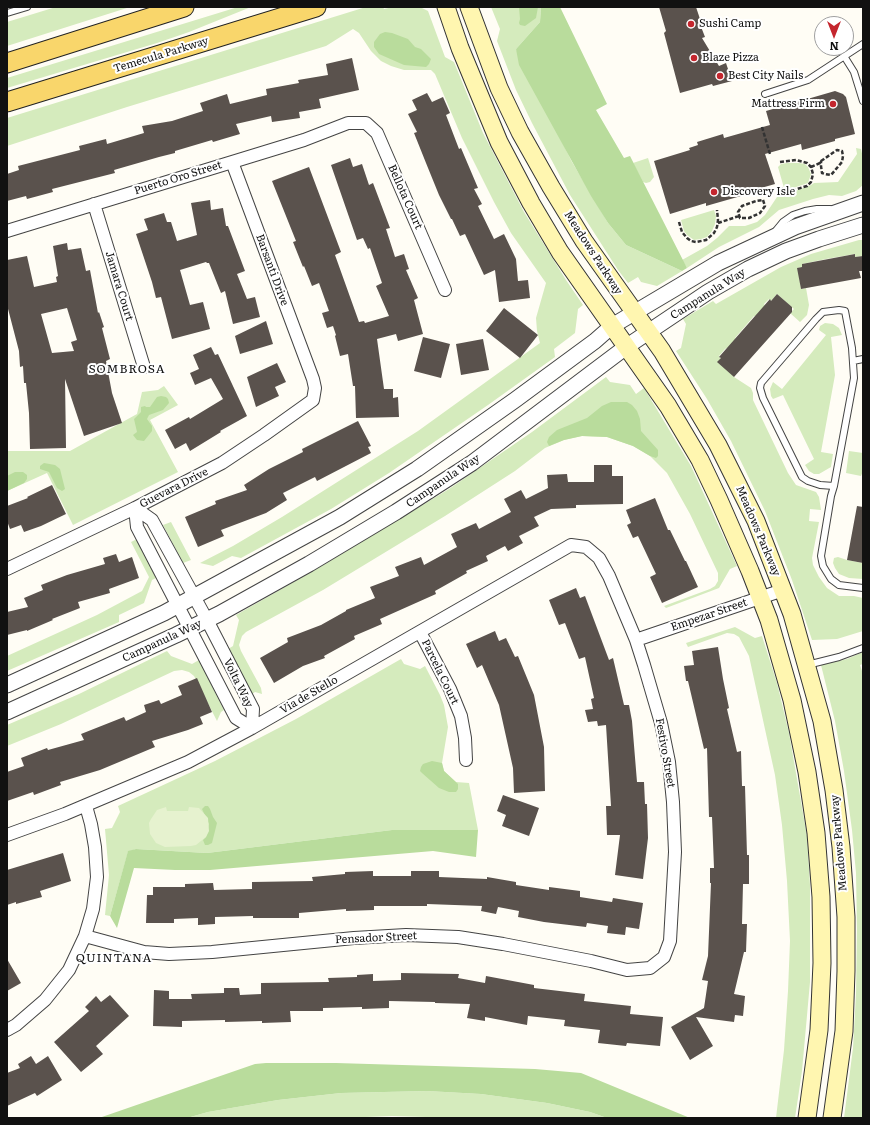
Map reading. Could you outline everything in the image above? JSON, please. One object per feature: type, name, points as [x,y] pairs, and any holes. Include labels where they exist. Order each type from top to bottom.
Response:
[{"type":"main road","points":[[7,63],[184,7]]},
{"type":"main road","name":"Temecula Parkway","points":[[7,102],[316,7]]},
{"type":"main road","name":"Meadows Parkway","points":[[446,7],[460,48],[499,142],[531,203],[560,252],[668,406],[700,460],[719,500],[769,620],[792,700],[807,772],[816,833],[821,897],[822,962],[819,1030],[807,1118]]},
{"type":"main road","name":"Meadows Parkway","points":[[469,7],[498,88],[520,132],[551,187],[584,241],[648,331],[689,395],[718,445],[756,521],[792,614],[822,721],[834,790],[841,847],[846,917],[846,971],[844,1030],[832,1118]]},
{"type":"street","name":"Puerto Oro Street","points":[[7,231],[304,140],[348,123]]},
{"type":"street","name":"Bellota Court","points":[[348,123],[366,123],[377,133],[446,290]]},
{"type":"street","name":"Barsanti Drive","points":[[232,162],[313,379]]},
{"type":"street","name":"Campanula Way","points":[[7,685],[164,613],[340,517],[416,469],[521,396],[595,341],[612,326],[718,263],[795,227],[844,211],[863,203]]},
{"type":"street","name":"Jamara Court","points":[[94,204],[144,367]]},
{"type":"street","name":"Campanula Way","points":[[7,712],[190,629],[309,564],[390,516],[472,463],[648,331],[708,292],[748,269],[786,251],[863,225]]},
{"type":"street","name":"Guevara Drive","points":[[7,569],[135,508],[222,463],[313,400],[315,388],[313,379]]},
{"type":"street","name":"Volta Way","points":[[135,508],[152,520],[207,620],[253,709],[252,728],[236,718],[137,527],[135,508]]},
{"type":"street","name":"Via de Stello","points":[[7,835],[86,806],[188,762],[252,728],[572,545],[586,547],[599,558]]},
{"type":"street","name":"Festivo Street","points":[[599,558],[609,576],[636,640],[651,685],[669,762],[673,802],[675,852],[670,941],[664,957]]},
{"type":"street","name":"Empezar Street","points":[[636,640],[783,590]]},
{"type":"street","name":"Parcela Court","points":[[420,632],[450,689],[461,716],[465,738],[466,760]]},
{"type":"street","points":[[7,1030],[16,1025],[45,1000],[69,970],[85,936],[93,909],[97,877],[93,836],[86,806]]},
{"type":"street","name":"Pensador Street","points":[[85,936],[144,952],[169,954],[212,952],[354,938],[406,935],[458,937],[503,944],[591,961],[628,970],[650,968],[664,957]]},
{"type":"lane","points":[[7,13],[27,7]]},
{"type":"lane","points":[[854,50],[863,44]]},
{"type":"lane","points":[[765,94],[808,80],[844,56],[854,72],[863,100]]},
{"type":"lane","points":[[834,486],[820,485],[808,481],[802,477],[763,398],[760,388],[761,383],[823,312],[839,310],[845,311],[852,348],[854,378],[822,556],[823,566],[831,579],[839,585],[863,588]]},
{"type":"lane","points":[[853,361],[863,359]]},
{"type":"lane","points":[[807,665],[839,657],[863,648]]},
{"type":"path","points":[[762,127],[770,154]]},
{"type":"path","points":[[811,167],[837,150],[842,151],[842,162],[831,175],[822,173],[820,166],[822,161]]},
{"type":"path","points":[[780,162],[802,161],[810,165],[813,178],[809,184],[790,191],[786,191],[781,188]]},
{"type":"path","points":[[718,223],[739,216],[741,219],[753,217],[760,213],[765,206],[762,200],[745,203],[738,212],[739,216]]},
{"type":"path","points":[[679,222],[682,232],[691,241],[696,242],[706,240],[714,233],[718,223],[717,210]]},
{"type":"green space","points":[[56,7],[130,7],[7,46],[7,22]]},
{"type":"green space","points":[[238,7],[251,7],[157,43],[7,88],[7,78]]},
{"type":"green space","points":[[366,7],[383,7],[384,9],[393,7],[420,7],[428,11],[445,57],[454,62],[483,133],[524,212],[583,305],[578,309],[575,333],[554,349],[555,357],[389,473],[331,509],[241,558],[232,556],[213,566],[200,563],[233,546],[282,517],[418,431],[540,343],[536,318],[546,283],[511,233],[494,202],[462,138],[435,74],[431,70],[404,70],[381,61],[371,51],[359,33],[353,29],[326,46],[127,107],[7,146],[7,118]]},
{"type":"green space","points":[[491,7],[541,7],[540,22],[516,49],[572,162],[608,223],[626,245],[682,271],[657,286],[641,282],[638,277],[628,283],[618,270],[570,195],[516,90],[497,41],[500,29]]},
{"type":"green space","points":[[519,7],[538,7],[536,18],[525,26],[520,25]]},
{"type":"green space","points":[[541,7],[560,7],[607,104],[596,110],[624,158],[630,156],[687,268],[682,271],[626,245],[608,223],[591,196],[519,65],[516,49],[540,22]]},
{"type":"green space","points":[[385,32],[408,39],[415,47],[421,49],[431,59],[429,64],[426,67],[404,65],[379,54],[374,47],[374,42],[380,34]]},
{"type":"green space","points":[[856,148],[861,149],[863,158],[863,185],[856,191],[842,196],[829,195],[779,210],[759,227],[719,247],[687,268],[682,260],[707,246],[729,226],[745,226],[757,222],[765,215],[781,191],[787,194],[814,183],[838,182],[857,154]]},
{"type":"green space","points":[[648,158],[654,177],[650,182],[646,183],[643,182],[633,163]]},
{"type":"green space","points":[[781,164],[805,164],[811,174],[808,183],[790,189],[784,188],[778,167]]},
{"type":"green space","points":[[714,210],[716,216],[715,224],[707,237],[694,240],[687,235],[684,231],[681,220]]},
{"type":"green space","points":[[863,240],[863,256],[855,257],[855,254],[826,259],[802,264],[802,267],[798,268],[801,289],[806,288],[809,305],[807,315],[800,322],[790,313],[794,309],[777,294],[771,301],[769,299],[764,304],[766,307],[757,318],[754,316],[735,338],[738,342],[725,349],[719,356],[734,377],[751,388],[753,400],[788,473],[796,485],[816,492],[819,497],[821,510],[810,509],[809,521],[819,522],[812,558],[813,565],[819,577],[827,588],[839,596],[854,596],[863,598],[863,631],[837,639],[812,640],[792,580],[765,511],[731,441],[707,399],[676,351],[681,348],[686,324],[683,319],[713,301],[716,304],[781,267],[811,254]]},
{"type":"green space","points":[[825,323],[833,324],[839,328],[842,335],[831,337],[835,375],[821,452],[833,454],[831,467],[819,474],[814,474],[809,471],[805,465],[814,459],[783,395],[773,399],[770,389],[773,382],[782,389],[826,335],[819,330],[820,326]]},
{"type":"green space","points":[[606,377],[610,382],[630,385],[636,394],[644,388],[691,466],[737,566],[730,569],[719,588],[666,608],[664,606],[710,589],[715,586],[718,581],[718,573],[690,514],[667,473],[650,456],[633,446],[607,437],[582,436],[564,440],[545,448],[515,471],[445,516],[323,590],[246,632],[242,636],[239,645],[261,688],[262,694],[255,692],[251,695],[228,649],[233,646],[239,620],[236,615],[320,567],[449,489],[532,432]]},
{"type":"green space","points":[[164,386],[178,405],[150,420],[178,472],[73,525],[47,473],[7,491],[8,451],[70,451],[137,414],[142,392],[158,390]]},
{"type":"green space","points":[[157,397],[166,397],[169,403],[163,410],[149,415],[147,419],[152,426],[152,431],[144,441],[137,440],[133,435],[137,432],[134,419],[141,412],[141,407],[150,407]]},
{"type":"green space","points":[[611,402],[627,402],[637,411],[640,419],[641,431],[658,450],[658,456],[656,458],[633,446],[607,437],[582,436],[564,440],[549,446],[547,442],[549,437],[557,430],[587,418],[602,406]]},
{"type":"green space","points":[[849,451],[863,453],[863,471],[861,476],[846,473]]},
{"type":"green space","points":[[44,463],[55,465],[60,469],[65,489],[62,491],[57,488],[49,472],[40,469],[40,466]]},
{"type":"green space","points":[[15,472],[23,472],[27,475],[27,479],[24,483],[7,491],[7,476]]},
{"type":"green space","points":[[171,522],[191,560],[183,563],[163,525]]},
{"type":"green space","points":[[137,539],[158,577],[152,580],[144,603],[119,615],[119,622],[7,671],[7,656],[97,615],[142,591],[149,577],[131,542]]},
{"type":"green space","points":[[838,557],[863,563],[863,579],[849,578],[839,574],[833,563],[834,558]]},
{"type":"green space","points":[[735,627],[755,638],[762,636],[777,683],[789,733],[807,836],[810,885],[810,982],[802,1071],[795,1118],[776,1118],[784,1050],[788,991],[790,941],[787,881],[782,825],[775,775],[749,656],[739,637],[734,634],[727,633],[688,647],[686,643]]},
{"type":"green space","points":[[167,651],[171,656],[192,664],[199,660],[224,710],[221,712],[217,721],[194,676],[189,672],[182,670],[174,671],[61,724],[7,746],[7,725],[79,694]]},
{"type":"green space","points":[[863,652],[863,664],[860,665],[863,674],[863,1118],[844,1118],[853,1048],[856,994],[856,873],[844,771],[835,721],[821,665],[847,659]]},
{"type":"green space","points":[[401,659],[404,664],[420,669],[425,666],[440,695],[444,705],[448,727],[442,763],[444,771],[456,782],[469,783],[478,830],[392,830],[207,853],[136,849],[128,852],[110,916],[105,915],[109,875],[105,829],[112,828],[120,812],[118,806],[215,761],[296,719]]},
{"type":"green space","points":[[432,761],[442,763],[444,771],[458,784],[458,789],[456,792],[449,792],[439,788],[420,771],[423,764]]},
{"type":"green space","points":[[205,806],[208,806],[217,823],[212,843],[208,845],[205,845],[203,840],[206,837],[209,824],[202,809]]},
{"type":"green space","points":[[166,807],[167,811],[188,811],[189,807],[199,808],[208,818],[209,831],[206,837],[196,845],[191,846],[165,847],[156,843],[150,834],[149,823],[157,810]]},
{"type":"green space","points":[[392,830],[478,830],[476,857],[433,851],[210,870],[134,868],[117,928],[110,916],[128,851],[136,849],[207,853]]},
{"type":"green space","points":[[336,1063],[535,1069],[581,1073],[690,1118],[607,1118],[590,1112],[547,1103],[481,1094],[427,1091],[341,1093],[278,1100],[208,1112],[187,1118],[99,1118],[255,1064]]},
{"type":"green space","points":[[427,1091],[481,1094],[547,1103],[590,1112],[607,1118],[460,1118],[392,1116],[339,1118],[187,1118],[208,1112],[278,1100],[341,1093]]},
{"type":"building","points":[[659,7],[696,7],[700,19],[698,19],[705,37],[702,38],[719,66],[726,63],[732,81],[713,86],[712,84],[680,93],[664,33],[666,31]]},
{"type":"building","points":[[352,58],[359,90],[319,99],[321,108],[299,112],[300,118],[272,122],[271,116],[236,124],[240,134],[213,142],[212,140],[175,151],[175,153],[114,170],[115,173],[52,189],[53,192],[27,199],[26,196],[7,201],[7,174],[19,170],[18,166],[80,150],[79,146],[106,139],[107,144],[144,133],[142,126],[172,121],[203,111],[200,103],[227,94],[230,104],[267,95],[266,89],[299,83],[298,80],[328,75],[326,64]]},
{"type":"building","points":[[835,91],[846,97],[855,134],[802,150],[801,144],[765,154],[775,184],[706,206],[706,203],[670,214],[654,161],[690,150],[689,148],[698,145],[697,142],[723,134],[724,138],[770,125],[766,111]]},
{"type":"building","points":[[427,93],[432,102],[443,97],[450,113],[446,115],[459,149],[461,148],[478,188],[474,189],[482,204],[478,206],[494,239],[504,234],[516,259],[518,281],[528,280],[530,298],[499,302],[495,270],[484,275],[465,234],[460,236],[451,219],[439,195],[414,133],[417,132],[408,114],[417,110],[412,100]]},
{"type":"building","points":[[350,158],[353,167],[362,164],[369,185],[373,183],[390,228],[386,229],[395,257],[404,254],[409,269],[406,270],[418,298],[414,300],[423,334],[398,341],[396,334],[377,339],[384,389],[393,389],[393,398],[398,397],[399,417],[356,418],[355,386],[353,386],[348,354],[340,356],[333,326],[327,328],[322,313],[329,311],[319,283],[312,286],[304,266],[303,267],[293,242],[296,241],[272,181],[309,167],[341,252],[335,255],[359,322],[364,321],[365,323],[389,316],[376,286],[382,283],[370,248],[368,249],[363,238],[357,240],[331,165]]},
{"type":"building","points":[[210,200],[211,210],[223,208],[226,226],[228,226],[245,271],[237,274],[247,299],[255,297],[260,317],[233,324],[225,291],[221,293],[209,263],[206,262],[180,270],[190,305],[203,302],[210,329],[172,339],[161,297],[156,298],[136,234],[148,230],[144,219],[164,213],[167,222],[171,222],[177,241],[197,235],[191,203]]},
{"type":"building","points":[[67,243],[68,250],[81,248],[86,271],[90,270],[98,313],[99,312],[104,327],[102,328],[110,359],[106,361],[112,393],[122,423],[84,436],[65,379],[66,448],[30,449],[26,383],[24,383],[23,366],[20,367],[19,351],[7,305],[7,260],[27,256],[34,287],[57,282],[56,277],[58,276],[53,246]],"holes":[[[67,308],[77,340],[71,342],[74,351],[52,353],[41,314]]]},
{"type":"building","points":[[855,254],[855,257],[863,256],[863,271],[859,271],[861,278],[801,289],[797,268],[802,267],[802,264]]},
{"type":"building","points":[[777,294],[792,307],[792,312],[734,377],[717,362],[721,358],[719,357],[770,299],[771,301]]},
{"type":"building","points":[[504,308],[538,335],[520,358],[486,331]]},
{"type":"building","points":[[266,321],[273,344],[240,354],[235,336]]},
{"type":"building","points":[[423,337],[450,344],[441,378],[414,371]]},
{"type":"building","points":[[483,339],[489,370],[461,375],[456,344]]},
{"type":"building","points":[[211,347],[215,355],[218,354],[247,416],[220,431],[221,432],[190,451],[186,443],[175,449],[165,430],[189,417],[190,419],[223,399],[211,378],[195,385],[190,373],[199,369],[193,355]]},
{"type":"building","points":[[277,363],[286,382],[275,387],[279,396],[256,407],[247,377]]},
{"type":"building","points":[[358,421],[371,446],[368,447],[371,453],[317,481],[315,477],[283,493],[287,500],[266,513],[221,530],[224,536],[198,547],[185,517],[216,504],[215,501],[247,490],[244,485],[269,469],[303,452],[302,449]]},
{"type":"building","points":[[594,465],[612,465],[612,476],[623,476],[623,504],[576,505],[576,508],[551,509],[534,517],[539,526],[519,536],[523,543],[508,551],[505,546],[486,556],[488,561],[466,571],[467,573],[435,591],[436,594],[380,619],[382,624],[354,636],[355,639],[324,656],[325,658],[303,666],[274,683],[260,658],[288,642],[287,638],[321,625],[346,610],[375,598],[370,587],[399,576],[395,567],[421,557],[424,565],[457,547],[451,534],[476,523],[479,529],[511,512],[504,499],[521,490],[526,499],[548,488],[547,475],[567,474],[568,482],[594,482]]},
{"type":"building","points":[[52,485],[66,514],[24,532],[21,525],[10,529],[7,521],[7,506],[28,498],[27,497]]},
{"type":"building","points":[[655,498],[668,530],[670,530],[698,587],[662,603],[650,577],[656,574],[638,536],[633,538],[627,525],[631,523],[626,510]]},
{"type":"building","points":[[857,506],[863,507],[863,563],[847,560]]},
{"type":"building","points":[[116,554],[119,562],[132,557],[139,578],[109,589],[110,593],[78,602],[80,608],[52,619],[53,620],[27,631],[7,635],[7,612],[28,607],[24,598],[43,590],[41,585],[67,575],[105,564],[103,558]]},
{"type":"building","points":[[576,588],[580,598],[585,596],[609,660],[613,658],[624,705],[629,705],[632,721],[637,782],[644,782],[645,804],[647,804],[648,838],[643,879],[615,875],[620,835],[607,835],[606,806],[611,806],[606,725],[598,726],[597,721],[588,722],[585,710],[593,709],[591,699],[594,698],[585,657],[579,659],[565,623],[559,625],[549,600]]},
{"type":"building","points":[[495,631],[499,641],[506,638],[515,657],[518,656],[534,695],[544,747],[545,791],[514,793],[513,768],[499,705],[482,665],[477,668],[466,644]]},
{"type":"building","points":[[718,647],[729,708],[727,709],[737,752],[741,751],[742,786],[745,786],[749,884],[743,884],[742,924],[747,924],[746,952],[744,952],[734,994],[745,996],[743,1016],[735,1015],[734,1022],[696,1017],[713,1046],[690,1060],[671,1027],[704,1008],[708,981],[702,980],[708,956],[711,883],[710,868],[714,868],[712,817],[709,817],[707,748],[704,749],[688,681],[686,681],[684,666],[694,665],[692,651]]},
{"type":"building","points":[[197,678],[212,712],[200,717],[203,724],[152,741],[155,747],[100,770],[60,782],[61,785],[34,795],[33,792],[7,801],[7,772],[24,766],[21,758],[47,748],[48,750],[84,740],[81,734],[124,717],[126,721],[146,712],[144,705],[159,700],[161,704],[182,695],[178,686]]},
{"type":"building","points":[[503,795],[539,808],[529,836],[502,826],[506,815],[497,811]]},
{"type":"building","points":[[63,853],[71,881],[40,891],[42,897],[7,905],[7,870]]},
{"type":"building","points":[[373,871],[373,876],[411,876],[411,871],[439,871],[439,877],[487,879],[487,877],[516,882],[516,885],[549,890],[549,887],[580,891],[580,897],[612,902],[613,898],[643,903],[639,929],[626,927],[625,935],[607,933],[608,926],[587,923],[586,927],[544,922],[518,917],[519,911],[498,907],[496,914],[481,911],[482,906],[427,904],[427,906],[374,906],[374,910],[346,911],[346,909],[299,913],[299,918],[253,918],[253,916],[215,917],[215,924],[198,925],[198,918],[174,919],[174,923],[146,923],[147,895],[153,895],[153,887],[185,887],[185,884],[213,883],[214,890],[252,889],[252,882],[313,881],[312,877],[345,874],[345,872]]},
{"type":"building","points":[[7,959],[21,983],[7,991]]},
{"type":"building","points":[[401,973],[459,974],[458,978],[485,983],[486,976],[534,985],[534,988],[585,994],[584,1001],[631,1006],[630,1014],[663,1017],[660,1046],[627,1043],[626,1046],[598,1043],[600,1030],[564,1026],[565,1020],[528,1016],[527,1025],[485,1017],[485,1021],[467,1018],[470,1004],[435,1002],[389,1001],[389,1008],[323,1008],[323,1011],[290,1011],[291,1022],[225,1022],[225,1020],[182,1021],[182,1027],[153,1026],[154,990],[169,991],[169,999],[192,999],[191,994],[224,993],[224,988],[239,988],[240,995],[261,994],[261,983],[329,982],[328,978],[357,977],[357,975],[373,974],[373,981],[401,980]]},
{"type":"building","points":[[110,995],[129,1016],[96,1046],[103,1054],[81,1072],[54,1042],[89,1011],[85,1007],[96,996],[101,1002]]},
{"type":"building","points":[[31,1056],[36,1064],[48,1056],[62,1080],[37,1096],[35,1093],[7,1106],[7,1073],[20,1068],[18,1064]]},
{"type":"place","name":"Sushi Camp","points":[[691,24]]},
{"type":"place","name":"Blaze Pizza","points":[[694,58]]},
{"type":"place","name":"Best City Nails","points":[[720,76]]},
{"type":"place","name":"Mattress Firm","points":[[833,104]]},
{"type":"place","name":"Discovery Isle","points":[[714,192]]},
{"type":"district","name":"SOMBROSA","points":[[127,369]]},
{"type":"district","name":"QUINTANA","points":[[114,958]]}]
